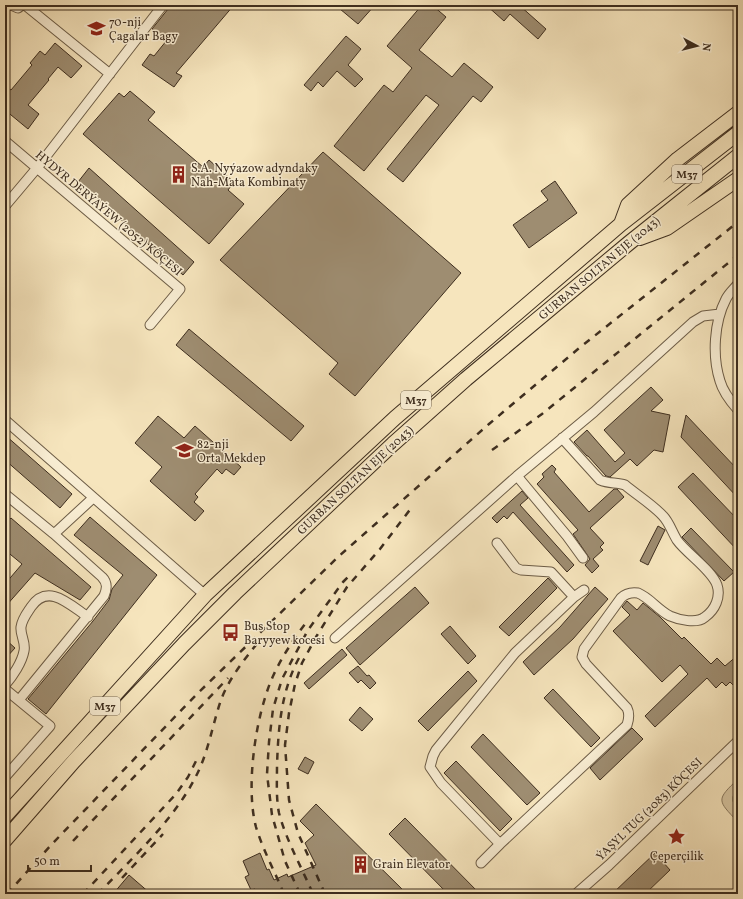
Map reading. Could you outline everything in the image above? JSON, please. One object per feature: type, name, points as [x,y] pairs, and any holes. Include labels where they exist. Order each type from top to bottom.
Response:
[{"type":"highway","points":[[621,224],[628,205],[678,159],[738,113]]},
{"type":"highway","name":"GURBAN SOLTAN EJE (2043)","points":[[5,816],[205,595],[395,418],[621,224],[636,214],[738,133]]},
{"type":"highway","name":"GURBAN SOLTAN EJE (2043)","points":[[5,840],[79,755],[184,644],[240,588],[393,444],[466,378],[647,228],[738,156]]},
{"type":"highway","points":[[629,243],[667,228],[738,179]]},
{"type":"street","points":[[11,5],[18,8],[24,5],[110,74]]},
{"type":"street","points":[[5,206],[37,168],[163,5]]},
{"type":"street","name":"HYDYR DERÝAÝEW (2052) KÖÇESI","points":[[5,141],[180,289],[150,325]]},
{"type":"street","points":[[738,284],[727,297],[720,314],[716,349],[720,382],[731,402],[738,410]]},
{"type":"street","points":[[334,638],[517,476],[594,412],[693,322],[703,316],[720,314]]},
{"type":"street","points":[[5,420],[205,595]]},
{"type":"street","points":[[481,863],[627,725],[629,713],[627,708],[586,664],[582,657],[584,649],[621,598],[626,594],[638,592],[670,616],[702,620],[709,615],[715,607],[718,598],[717,585],[709,573],[677,540],[664,516],[626,485],[619,483],[607,483],[600,480],[562,438]]},
{"type":"street","points":[[517,476],[567,536],[583,558]]},
{"type":"street","points":[[5,494],[54,534],[105,580],[107,587],[104,596],[88,617],[19,700]]},
{"type":"street","points":[[54,534],[93,498]]},
{"type":"street","points":[[497,543],[516,568],[521,570],[551,572],[574,597]]},
{"type":"street","points":[[500,844],[441,783],[430,766],[431,762],[436,750],[515,653],[574,597],[584,590]]},
{"type":"street","points":[[5,685],[12,677],[24,653],[25,648],[21,631],[22,623],[31,607],[39,598],[48,595],[61,598],[88,617]]},
{"type":"street","points":[[5,688],[50,726],[5,777]]},
{"type":"street","name":"ÝAŞYL TUG (2083) KÖÇESI","points":[[576,894],[609,865],[738,741]]},
{"type":"shaded area","points":[[738,779],[738,789],[734,794],[733,801],[738,807],[738,822],[726,809],[722,800],[726,791]]},
{"type":"building","points":[[169,5],[234,5],[176,73],[182,76],[174,87],[142,65],[150,54],[154,56],[167,40],[152,29],[168,9]]},
{"type":"building","points":[[343,5],[375,5],[358,24],[340,9]]},
{"type":"building","points":[[422,5],[432,5],[446,17],[419,50],[452,77],[464,63],[493,87],[481,102],[473,96],[403,182],[387,169],[439,105],[426,95],[364,171],[334,146],[384,85],[393,92],[412,68],[387,46]]},
{"type":"building","points":[[486,5],[519,5],[546,29],[538,39],[510,14],[504,21]]},
{"type":"building","points":[[346,36],[361,49],[348,65],[363,79],[355,87],[337,71],[323,87],[318,82],[311,91],[304,85]]},
{"type":"building","points":[[55,43],[82,66],[71,78],[58,67],[28,105],[39,114],[28,129],[5,110],[5,86],[11,90],[32,65],[30,63],[40,51],[45,55]]},
{"type":"building","name":"S.A. Nyýazow adyndaky Nah-Mata Kombinaty","points":[[130,91],[155,112],[148,120],[203,167],[209,160],[234,182],[228,190],[244,204],[209,244],[83,134],[119,93],[124,97]]},
{"type":"building","points":[[323,152],[461,273],[355,396],[329,374],[338,363],[220,260]]},
{"type":"building","points":[[89,168],[194,262],[183,275],[78,182]]},
{"type":"building","points":[[555,181],[577,213],[529,248],[513,225],[548,200],[541,191]]},
{"type":"building","points":[[189,329],[304,426],[291,441],[176,345]]},
{"type":"building","points":[[651,387],[663,400],[651,411],[670,415],[663,452],[654,450],[637,466],[630,459],[610,477],[606,476],[574,442],[587,430],[615,462],[625,453],[604,430]]},
{"type":"building","points":[[686,415],[738,470],[738,498],[681,437]]},
{"type":"building","points":[[158,416],[184,438],[195,426],[241,467],[234,475],[226,469],[222,474],[217,469],[195,494],[198,497],[194,502],[204,511],[195,521],[150,481],[162,467],[135,443]]},
{"type":"building","points":[[5,435],[72,494],[60,508],[5,460]]},
{"type":"building","points":[[552,465],[556,469],[554,472],[589,512],[614,489],[617,489],[624,497],[590,528],[604,543],[600,547],[603,550],[593,559],[599,566],[592,573],[585,565],[590,559],[573,534],[578,530],[537,484],[544,477],[542,474]]},
{"type":"building","points":[[693,473],[738,520],[738,551],[678,487]]},
{"type":"building","points":[[522,491],[528,498],[520,505],[574,565],[567,572],[513,512],[507,519],[504,516],[497,523],[492,518]]},
{"type":"building","points":[[90,517],[157,575],[46,714],[28,699],[93,621],[109,600],[112,589],[123,575],[74,535]]},
{"type":"building","points":[[11,518],[91,587],[80,600],[35,573],[5,607],[5,584],[22,564],[5,550],[7,546],[5,543],[5,524]]},
{"type":"building","points":[[658,526],[665,530],[648,565],[640,561]]},
{"type":"building","points":[[691,528],[734,572],[724,581],[682,537]]},
{"type":"building","points":[[548,578],[557,588],[509,636],[499,627]]},
{"type":"building","points":[[415,587],[429,603],[360,665],[346,648]]},
{"type":"building","points":[[595,587],[608,599],[573,639],[534,675],[523,662],[560,627]]},
{"type":"building","points":[[627,601],[637,610],[643,603],[660,617],[682,639],[684,637],[711,664],[717,658],[725,666],[738,655],[738,690],[730,682],[726,686],[722,682],[716,688],[707,678],[655,727],[645,716],[688,674],[680,665],[662,682],[613,631],[630,615],[622,607]]},
{"type":"building","points":[[450,626],[476,656],[468,664],[441,634]]},
{"type":"building","points":[[5,639],[15,648],[5,659]]},
{"type":"building","points":[[342,649],[347,655],[309,689],[304,683]]},
{"type":"building","points":[[358,666],[376,683],[370,689],[361,680],[358,683],[349,673]]},
{"type":"building","points":[[468,671],[477,681],[428,731],[418,721]]},
{"type":"building","points":[[553,689],[600,738],[591,747],[544,698]]},
{"type":"building","points":[[360,707],[373,719],[362,731],[349,720]]},
{"type":"building","points":[[632,728],[643,739],[600,780],[590,768]]},
{"type":"building","points":[[483,734],[540,793],[527,805],[471,747]]},
{"type":"building","points":[[305,757],[314,762],[308,774],[298,769]]},
{"type":"building","points":[[456,761],[512,819],[500,831],[444,773]]},
{"type":"building","points":[[316,804],[407,894],[257,894],[255,889],[251,890],[245,877],[249,875],[243,861],[260,853],[267,870],[269,869],[274,880],[287,874],[288,877],[316,865],[305,843],[314,835],[300,821]]},
{"type":"building","points":[[405,818],[480,894],[448,894],[389,834]]},
{"type":"building","points":[[655,853],[670,870],[645,894],[612,894]]},
{"type":"building","points":[[129,875],[151,894],[113,894]]},
{"type":"railway","points":[[7,894],[52,844],[197,694],[338,557],[489,424],[578,349],[738,222]]},
{"type":"railway","points":[[492,450],[542,414],[738,255]]},
{"type":"railway","points":[[325,894],[298,833],[289,800],[285,745],[289,713],[295,684],[302,663],[316,637],[347,587],[380,549],[412,507]]},
{"type":"railway","points":[[300,894],[285,861],[272,815],[267,774],[273,709],[282,679],[308,630],[348,577]]},
{"type":"railway","points":[[284,894],[256,827],[253,810],[252,771],[257,728],[268,690],[281,660],[308,620]]},
{"type":"railway","points":[[98,894],[150,840],[185,796],[203,761],[224,692],[238,669],[259,641]]},
{"type":"railway","points":[[299,658],[284,697],[277,753],[277,796],[282,823],[294,854],[313,894]]},
{"type":"railway","points":[[73,841],[228,678]]},
{"type":"railway","points":[[83,894],[176,794],[188,777],[198,757]]},
{"type":"railway","points":[[122,878],[163,834]]},
{"type":"place","name":"70-nji Çagalar Bagy","points":[[96,29]]},
{"type":"place","name":"S.A. Nyýazow adyndaky Nah-Mata Kombinaty","points":[[178,175]]},
{"type":"place","name":"82-nji Orta Mekdep","points":[[184,451]]},
{"type":"place","name":"Bus Stop Baryyew kocesi","points":[[231,633]]},
{"type":"place","name":"Çeperçilik","points":[[677,837]]},
{"type":"place","name":"Grain Elevator","points":[[360,864]]}]
